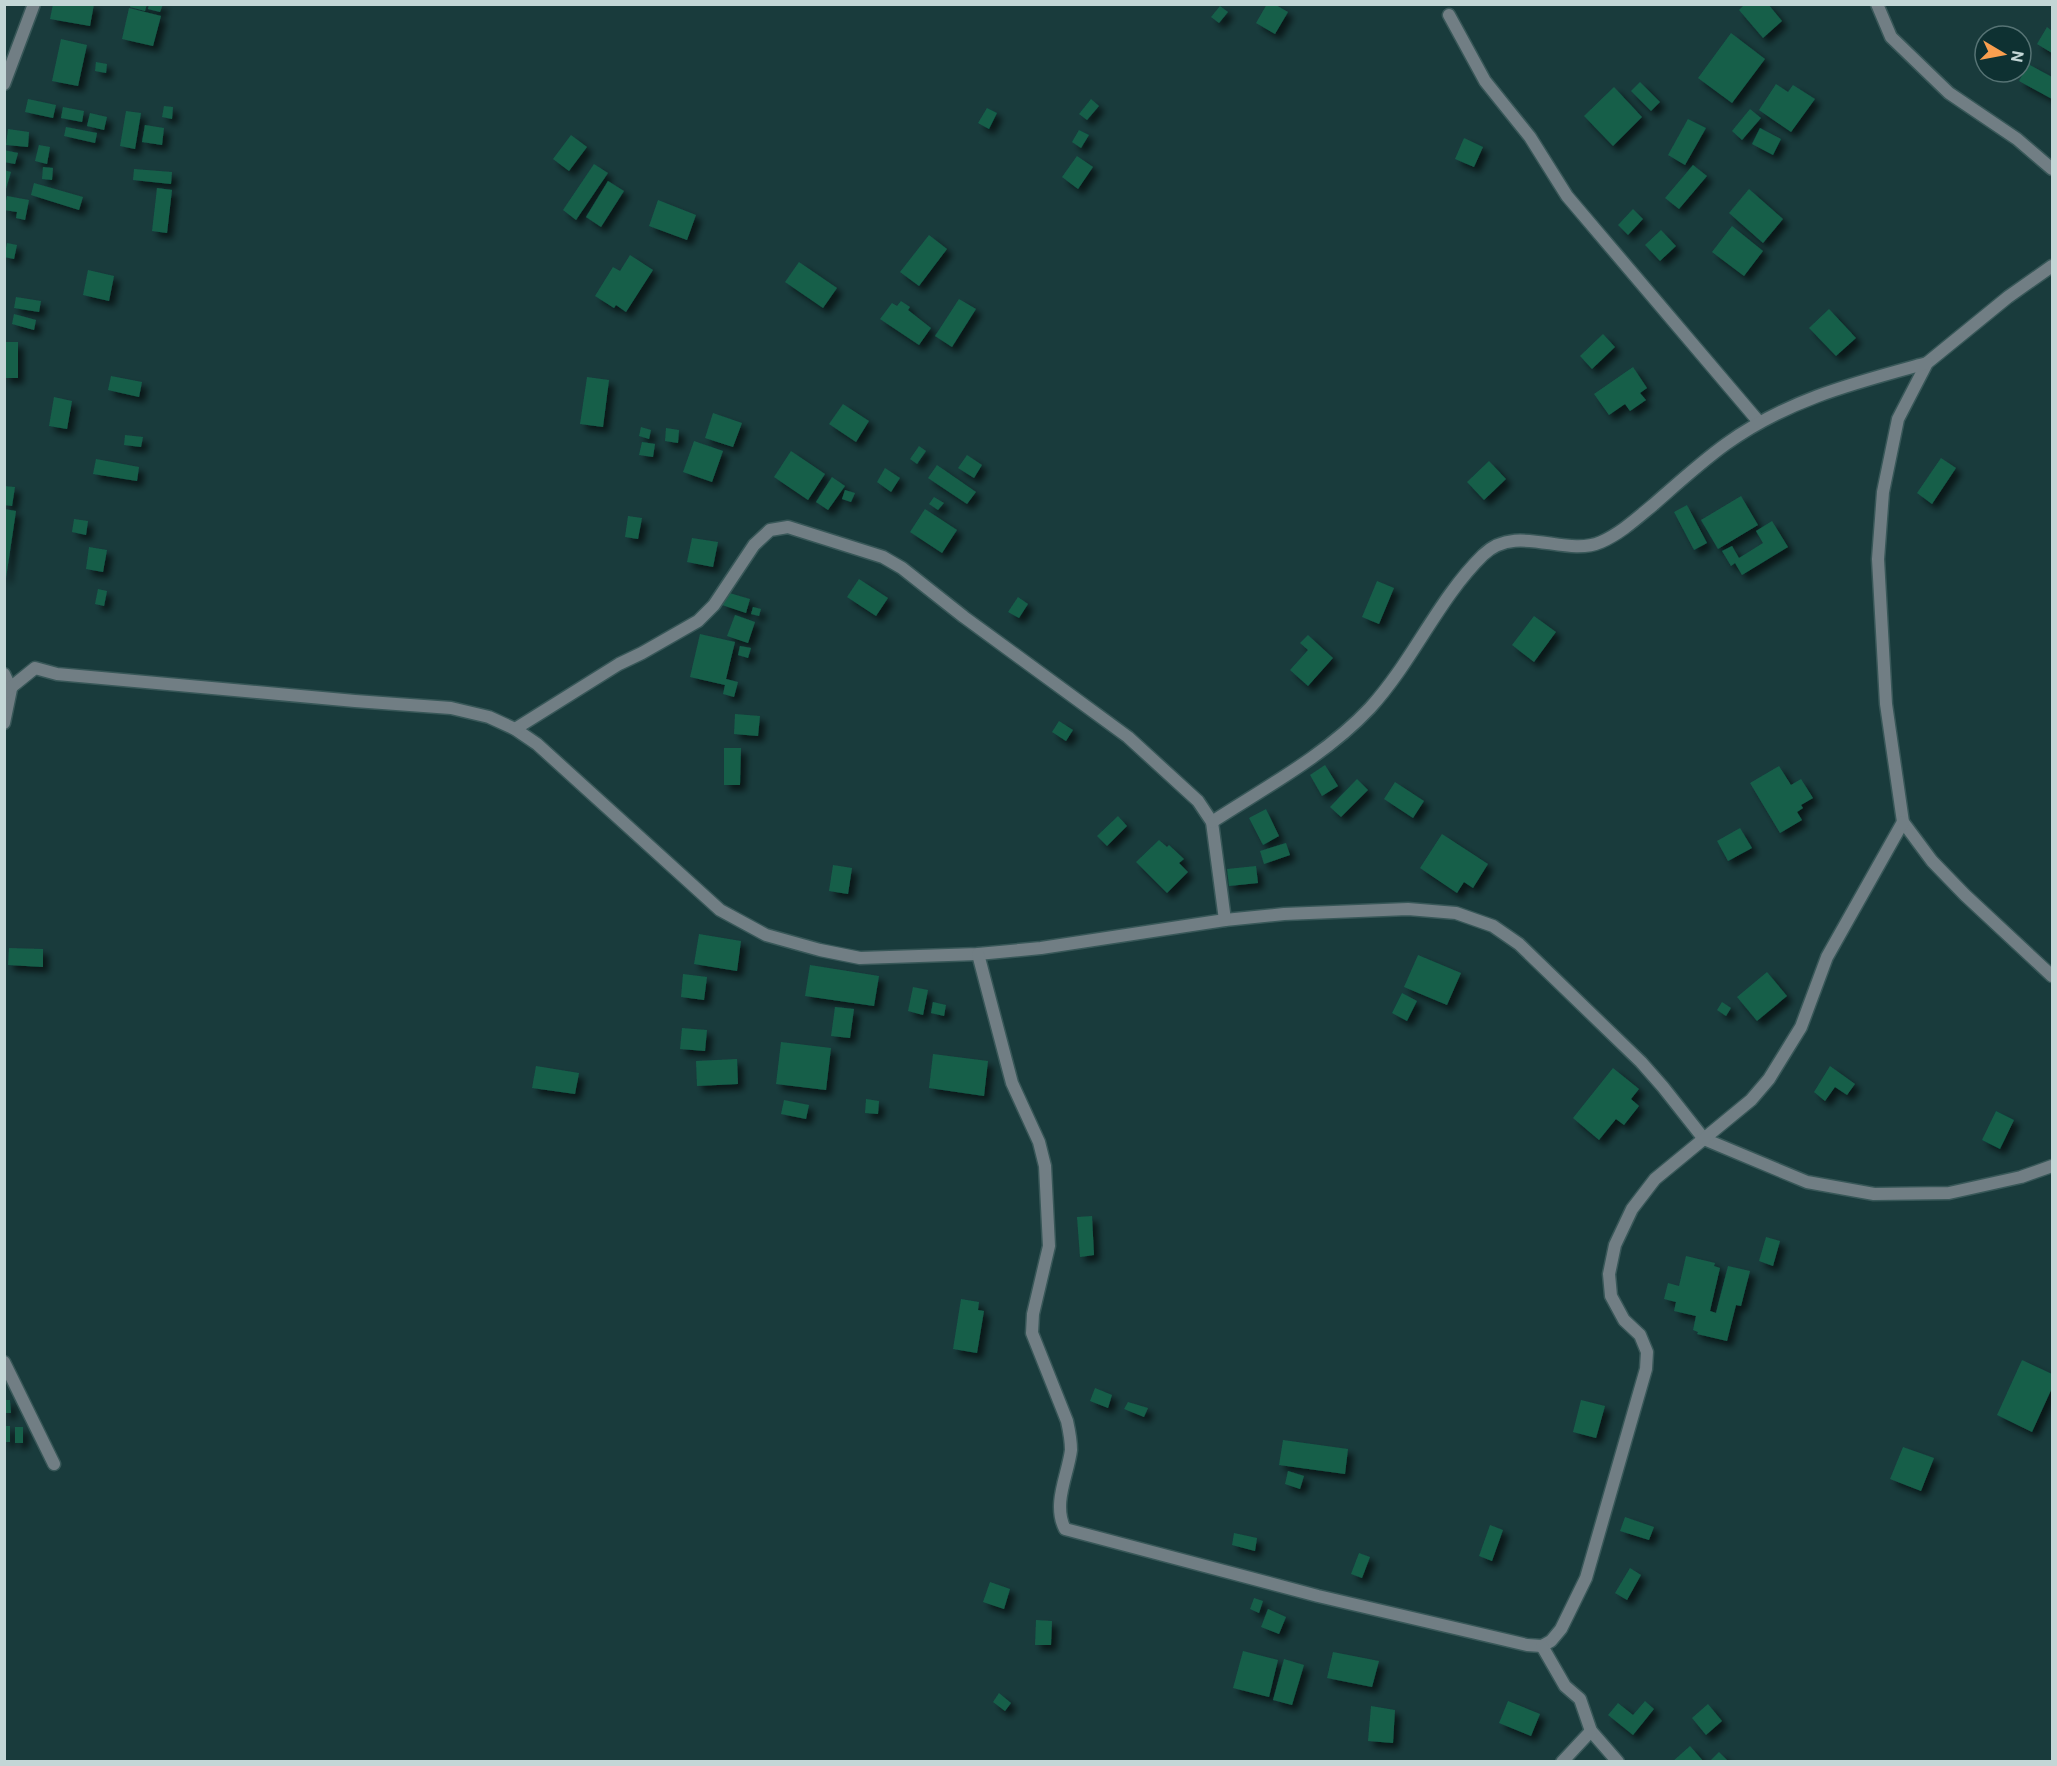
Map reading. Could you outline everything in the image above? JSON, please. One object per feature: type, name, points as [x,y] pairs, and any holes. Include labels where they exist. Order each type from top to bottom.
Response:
[{"type":"street","points":[[4,84],[34,4]]},
{"type":"street","points":[[1877,4],[1891,37],[1949,93],[2017,139],[2052,169]]},
{"type":"street","points":[[1449,15],[1485,81],[1530,137],[1567,196],[1759,422]]},
{"type":"street","points":[[2052,266],[2008,297],[1927,363],[1898,419],[1883,492],[1878,560],[1886,704],[1903,822],[1932,861],[2052,976]]},
{"type":"street","points":[[1212,822],[1330,746],[1370,708],[1412,653],[1454,589],[1484,554],[1504,543],[1527,540],[1582,545],[1598,543],[1620,533],[1725,445],[1759,422],[1797,403],[1838,387],[1927,363]]},
{"type":"street","points":[[515,729],[619,664],[698,621],[714,605],[754,545],[770,530],[788,527],[883,557],[902,567],[982,631],[1128,737],[1198,801],[1212,822],[1225,920]]},
{"type":"street","points":[[8,691],[35,668],[69,675],[451,708],[489,717],[515,729],[537,744],[720,910],[766,935],[860,958],[978,954],[1284,914],[1407,909],[1456,913],[1492,926],[1519,944],[1641,1062],[1704,1140],[1807,1182],[1874,1194],[1949,1193],[2021,1177],[2052,1166]]},
{"type":"street","points":[[4,674],[8,691],[4,723]]},
{"type":"street","points":[[978,954],[1012,1083],[1046,1166],[1049,1246],[1033,1314],[1032,1333],[1070,1434],[1071,1448],[1059,1508],[1065,1529],[1318,1596],[1527,1645],[1542,1646],[1551,1641],[1561,1629],[1586,1578],[1646,1368],[1647,1352],[1640,1335],[1624,1320],[1611,1296],[1609,1274],[1615,1245],[1632,1209],[1655,1179],[1750,1100],[1769,1079],[1787,1053],[1802,1027],[1827,957],[1903,822]]},
{"type":"street","points":[[4,1362],[54,1464]]},
{"type":"street","points":[[1542,1646],[1565,1686],[1580,1699],[1592,1731],[1618,1761]]},
{"type":"street","points":[[1562,1761],[1592,1731]]},
{"type":"building","points":[[53,4],[94,4],[90,26],[50,19]]},
{"type":"building","points":[[131,4],[147,4],[145,11],[130,7]]},
{"type":"building","points":[[149,4],[163,4],[160,12],[148,9]]},
{"type":"building","points":[[1267,4],[1274,4],[1288,12],[1275,34],[1256,23]]},
{"type":"building","points":[[1745,4],[1768,4],[1782,21],[1763,38],[1739,10]]},
{"type":"building","points":[[1220,6],[1228,12],[1219,23],[1211,17]]},
{"type":"building","points":[[129,8],[161,16],[153,46],[122,39]]},
{"type":"building","points":[[2047,27],[2052,31],[2052,53],[2037,44]]},
{"type":"building","points":[[1731,33],[1765,59],[1732,103],[1698,78]]},
{"type":"building","points":[[61,39],[87,45],[78,86],[52,81]]},
{"type":"building","points":[[96,62],[107,64],[106,73],[95,71]]},
{"type":"building","points":[[2033,67],[2052,77],[2052,99],[2024,84],[2033,84]]},
{"type":"building","points":[[1640,82],[1660,102],[1651,111],[1631,91]]},
{"type":"building","points":[[1776,84],[1788,92],[1793,85],[1815,99],[1791,132],[1759,110]]},
{"type":"building","points":[[1614,87],[1642,117],[1613,146],[1584,116]]},
{"type":"building","points":[[28,99],[56,105],[53,118],[25,112]]},
{"type":"building","points":[[1091,99],[1099,106],[1087,120],[1079,114]]},
{"type":"building","points":[[164,106],[173,107],[172,119],[162,117]]},
{"type":"building","points":[[63,107],[84,111],[82,122],[61,118]]},
{"type":"building","points":[[987,108],[997,113],[989,129],[978,123]]},
{"type":"building","points":[[1750,109],[1761,118],[1742,140],[1732,131]]},
{"type":"building","points":[[126,111],[141,113],[135,149],[120,146]]},
{"type":"building","points":[[90,113],[107,117],[104,130],[87,126]]},
{"type":"building","points":[[1688,119],[1706,128],[1685,165],[1668,155]]},
{"type":"building","points":[[145,125],[164,128],[162,145],[142,142]]},
{"type":"building","points":[[66,127],[97,133],[95,143],[64,136]]},
{"type":"building","points":[[1760,128],[1781,139],[1773,155],[1752,144]]},
{"type":"building","points":[[8,129],[29,132],[28,147],[6,145]]},
{"type":"building","points":[[1079,130],[1089,135],[1081,148],[1072,142]]},
{"type":"building","points":[[571,135],[587,147],[569,171],[553,159]]},
{"type":"building","points":[[1464,138],[1483,147],[1474,167],[1455,159]]},
{"type":"building","points":[[39,145],[50,147],[47,164],[35,161]]},
{"type":"building","points":[[4,150],[18,153],[15,164],[4,162]]},
{"type":"building","points":[[1077,156],[1093,167],[1078,189],[1062,177]]},
{"type":"building","points":[[594,164],[608,173],[576,220],[563,210]]},
{"type":"building","points":[[1693,165],[1707,176],[1679,209],[1665,198]]},
{"type":"building","points":[[43,167],[53,168],[52,180],[42,179]]},
{"type":"building","points":[[134,169],[172,172],[171,184],[133,180]]},
{"type":"building","points":[[4,170],[11,172],[5,192],[4,192]]},
{"type":"building","points":[[608,181],[624,191],[601,227],[586,217]]},
{"type":"building","points":[[34,183],[83,197],[79,210],[31,195]]},
{"type":"building","points":[[157,188],[172,190],[167,233],[152,231]]},
{"type":"building","points":[[1749,189],[1783,219],[1763,243],[1729,213]]},
{"type":"building","points":[[7,196],[29,200],[25,220],[16,218],[17,212],[4,210]]},
{"type":"building","points":[[658,200],[696,215],[687,240],[649,226]]},
{"type":"building","points":[[1633,209],[1643,219],[1628,235],[1618,225]]},
{"type":"building","points":[[1732,226],[1763,251],[1744,276],[1712,252]]},
{"type":"building","points":[[1661,230],[1676,246],[1660,261],[1645,245]]},
{"type":"building","points":[[929,235],[947,249],[919,286],[900,272]]},
{"type":"building","points":[[7,243],[17,245],[14,259],[4,257]]},
{"type":"building","points":[[630,255],[653,270],[626,312],[616,305],[614,308],[595,296],[613,267],[620,271]]},
{"type":"building","points":[[799,262],[837,288],[823,308],[785,282]]},
{"type":"building","points":[[88,270],[114,276],[109,301],[83,295]]},
{"type":"building","points":[[16,297],[41,301],[39,312],[14,308]]},
{"type":"building","points":[[959,299],[976,309],[952,347],[935,336]]},
{"type":"building","points":[[901,301],[910,307],[908,310],[931,328],[919,345],[880,319],[892,303],[897,306]]},
{"type":"building","points":[[1829,309],[1856,338],[1836,356],[1809,328]]},
{"type":"building","points":[[14,314],[36,320],[34,330],[12,324]]},
{"type":"building","points":[[1603,334],[1615,347],[1592,369],[1580,356]]},
{"type":"building","points":[[4,342],[18,342],[18,378],[4,378]]},
{"type":"building","points":[[1633,367],[1647,388],[1640,393],[1646,400],[1630,411],[1625,404],[1609,415],[1594,394]]},
{"type":"building","points":[[111,376],[142,382],[139,397],[108,390]]},
{"type":"building","points":[[587,377],[609,380],[603,427],[580,424]]},
{"type":"building","points":[[54,397],[72,401],[67,429],[49,426]]},
{"type":"building","points":[[843,404],[869,421],[856,442],[829,424]]},
{"type":"building","points":[[713,413],[742,423],[733,447],[705,438]]},
{"type":"building","points":[[641,427],[651,430],[649,439],[639,436]]},
{"type":"building","points":[[666,428],[679,430],[678,443],[665,441]]},
{"type":"building","points":[[125,435],[143,437],[141,447],[124,445]]},
{"type":"building","points":[[694,441],[723,451],[712,482],[683,472]]},
{"type":"building","points":[[642,442],[655,444],[653,457],[639,455]]},
{"type":"building","points":[[919,446],[926,451],[917,464],[910,459]]},
{"type":"building","points":[[791,451],[825,474],[808,500],[774,477]]},
{"type":"building","points":[[967,455],[982,465],[974,478],[958,468]]},
{"type":"building","points":[[1941,458],[1956,468],[1932,504],[1917,493]]},
{"type":"building","points":[[96,459],[139,467],[137,481],[93,474]]},
{"type":"building","points":[[1489,461],[1506,479],[1484,500],[1467,482]]},
{"type":"building","points":[[937,465],[976,492],[967,504],[928,478]]},
{"type":"building","points":[[885,468],[900,478],[891,492],[877,482]]},
{"type":"building","points":[[832,477],[845,486],[828,510],[816,502]]},
{"type":"building","points":[[4,486],[15,487],[12,506],[4,505]]},
{"type":"building","points":[[845,490],[855,493],[851,502],[842,499]]},
{"type":"building","points":[[1741,496],[1758,525],[1718,549],[1701,520]]},
{"type":"building","points":[[934,497],[944,503],[938,510],[929,504]]},
{"type":"building","points":[[1687,505],[1707,543],[1694,550],[1674,512]]},
{"type":"building","points":[[4,509],[16,511],[6,578],[4,578]]},
{"type":"building","points":[[925,509],[957,530],[942,553],[910,532]]},
{"type":"building","points":[[628,516],[642,518],[638,539],[625,537]]},
{"type":"building","points":[[74,519],[88,521],[86,535],[72,532]]},
{"type":"building","points":[[1772,521],[1788,547],[1742,575],[1735,563],[1731,566],[1722,551],[1732,546],[1739,558],[1763,543],[1756,531]]},
{"type":"building","points":[[692,538],[718,542],[713,567],[687,562]]},
{"type":"building","points":[[89,547],[107,550],[103,572],[86,569]]},
{"type":"building","points":[[859,579],[888,598],[876,616],[847,597]]},
{"type":"building","points":[[1377,581],[1394,588],[1379,624],[1362,617]]},
{"type":"building","points":[[98,589],[107,591],[104,606],[95,604]]},
{"type":"building","points":[[726,592],[750,599],[746,613],[722,605]]},
{"type":"building","points":[[1018,597],[1028,604],[1019,618],[1008,612]]},
{"type":"building","points":[[753,607],[761,609],[759,616],[751,614]]},
{"type":"building","points":[[735,615],[755,622],[748,643],[727,636]]},
{"type":"building","points":[[1534,616],[1556,632],[1534,662],[1512,645]]},
{"type":"building","points":[[700,634],[735,642],[726,679],[738,682],[734,697],[723,694],[725,685],[690,677]]},
{"type":"building","points":[[1308,635],[1333,658],[1308,686],[1290,670],[1308,650],[1300,643]]},
{"type":"building","points":[[740,646],[751,648],[748,658],[738,655]]},
{"type":"building","points":[[735,714],[760,716],[758,736],[734,734]]},
{"type":"building","points":[[1059,721],[1073,730],[1066,741],[1052,732]]},
{"type":"building","points":[[724,748],[741,748],[740,785],[724,785]]},
{"type":"building","points":[[1325,765],[1338,786],[1322,796],[1310,775]]},
{"type":"building","points":[[1779,766],[1791,785],[1801,779],[1813,798],[1801,805],[1803,808],[1797,812],[1802,820],[1780,833],[1750,783]]},
{"type":"building","points":[[1357,779],[1368,790],[1341,817],[1330,807]]},
{"type":"building","points":[[1395,782],[1424,801],[1413,818],[1384,799]]},
{"type":"building","points":[[1266,809],[1279,836],[1263,845],[1249,818]]},
{"type":"building","points":[[1118,816],[1127,826],[1107,846],[1097,836]]},
{"type":"building","points":[[1740,828],[1752,848],[1728,861],[1717,841]]},
{"type":"building","points":[[1442,834],[1488,864],[1473,888],[1464,882],[1457,893],[1420,868]]},
{"type":"building","points":[[1159,840],[1167,847],[1169,845],[1184,859],[1179,863],[1188,872],[1167,893],[1136,862]]},
{"type":"building","points":[[1286,843],[1290,855],[1264,864],[1260,851]]},
{"type":"building","points":[[833,865],[852,868],[848,894],[829,891]]},
{"type":"building","points":[[1256,866],[1258,883],[1229,886],[1227,869]]},
{"type":"building","points":[[699,934],[741,941],[737,971],[694,964]]},
{"type":"building","points":[[9,948],[43,949],[43,967],[8,965]]},
{"type":"building","points":[[1418,955],[1461,973],[1447,1005],[1404,987]]},
{"type":"building","points":[[810,965],[879,976],[874,1006],[805,996]]},
{"type":"building","points":[[1767,972],[1787,996],[1757,1021],[1737,997]]},
{"type":"building","points":[[683,974],[707,977],[704,1000],[681,997]]},
{"type":"building","points":[[913,987],[928,990],[923,1015],[908,1011]]},
{"type":"building","points":[[1402,993],[1417,1001],[1407,1021],[1392,1013]]},
{"type":"building","points":[[933,1002],[946,1005],[944,1016],[931,1013]]},
{"type":"building","points":[[1722,1002],[1731,1008],[1726,1016],[1717,1010]]},
{"type":"building","points":[[835,1007],[854,1009],[850,1038],[831,1036]]},
{"type":"building","points":[[682,1028],[707,1030],[705,1051],[680,1049]]},
{"type":"building","points":[[781,1042],[831,1048],[826,1090],[776,1084]]},
{"type":"building","points":[[933,1054],[988,1061],[984,1096],[929,1088]]},
{"type":"building","points":[[737,1059],[738,1084],[697,1086],[696,1061]]},
{"type":"building","points":[[536,1066],[579,1073],[575,1094],[532,1088]]},
{"type":"building","points":[[1830,1066],[1855,1084],[1847,1095],[1835,1087],[1825,1101],[1814,1092]]},
{"type":"building","points":[[1613,1068],[1639,1089],[1631,1099],[1639,1106],[1624,1125],[1616,1119],[1599,1140],[1573,1118]]},
{"type":"building","points":[[866,1099],[879,1101],[878,1114],[865,1113]]},
{"type":"building","points":[[784,1100],[809,1105],[806,1119],[781,1114]]},
{"type":"building","points":[[1996,1111],[2014,1120],[2000,1149],[1982,1140]]},
{"type":"building","points":[[1092,1216],[1094,1255],[1080,1257],[1077,1217]]},
{"type":"building","points":[[1766,1237],[1780,1241],[1773,1266],[1759,1261]]},
{"type":"building","points":[[1686,1256],[1715,1263],[1714,1266],[1720,1268],[1710,1311],[1716,1313],[1728,1266],[1750,1271],[1741,1306],[1736,1305],[1727,1341],[1697,1334],[1698,1332],[1693,1330],[1696,1316],[1674,1311],[1676,1302],[1664,1299],[1668,1283],[1679,1286]]},
{"type":"building","points":[[961,1299],[979,1302],[978,1310],[984,1311],[977,1353],[953,1349]]},
{"type":"building","points":[[2022,1360],[2052,1374],[2052,1388],[2032,1432],[1997,1415]]},
{"type":"building","points":[[1095,1388],[1112,1395],[1108,1408],[1090,1401]]},
{"type":"building","points":[[4,1400],[10,1400],[11,1413],[4,1413]]},
{"type":"building","points":[[1581,1400],[1605,1406],[1596,1438],[1573,1432]]},
{"type":"building","points":[[1128,1402],[1148,1408],[1144,1417],[1124,1409]]},
{"type":"building","points":[[4,1426],[10,1426],[10,1442],[4,1442]]},
{"type":"building","points":[[15,1427],[23,1427],[23,1443],[15,1443]]},
{"type":"building","points":[[1283,1440],[1348,1449],[1345,1474],[1279,1465]]},
{"type":"building","points":[[1903,1447],[1934,1458],[1921,1491],[1890,1479]]},
{"type":"building","points":[[1288,1471],[1304,1476],[1300,1489],[1285,1484]]},
{"type":"building","points":[[1625,1517],[1654,1527],[1649,1540],[1620,1531]]},
{"type":"building","points":[[1490,1525],[1503,1530],[1492,1561],[1479,1556]]},
{"type":"building","points":[[1234,1533],[1257,1538],[1255,1551],[1232,1545]]},
{"type":"building","points":[[1359,1553],[1370,1557],[1362,1578],[1351,1574]]},
{"type":"building","points":[[1630,1568],[1641,1575],[1627,1600],[1615,1593]]},
{"type":"building","points":[[990,1582],[1010,1589],[1004,1609],[983,1602]]},
{"type":"building","points":[[1254,1598],[1263,1601],[1259,1613],[1250,1609]]},
{"type":"building","points":[[1268,1609],[1286,1617],[1279,1634],[1261,1627]]},
{"type":"building","points":[[1036,1620],[1052,1621],[1051,1645],[1035,1645]]},
{"type":"building","points":[[1243,1651],[1278,1660],[1269,1697],[1233,1688]]},
{"type":"building","points":[[1333,1652],[1379,1661],[1372,1687],[1327,1678]]},
{"type":"building","points":[[1284,1659],[1304,1665],[1292,1705],[1273,1700]]},
{"type":"building","points":[[999,1693],[1011,1703],[1005,1711],[993,1702]]},
{"type":"building","points":[[1508,1701],[1540,1714],[1531,1736],[1499,1723]]},
{"type":"building","points":[[1645,1701],[1654,1709],[1633,1735],[1608,1715],[1618,1703],[1633,1715]]},
{"type":"building","points":[[1708,1704],[1722,1721],[1706,1735],[1692,1718]]},
{"type":"building","points":[[1371,1706],[1395,1710],[1393,1743],[1368,1741]]},
{"type":"building","points":[[1690,1746],[1704,1762],[1672,1762]]},
{"type":"building","points":[[1719,1752],[1729,1762],[1709,1762]]}]
